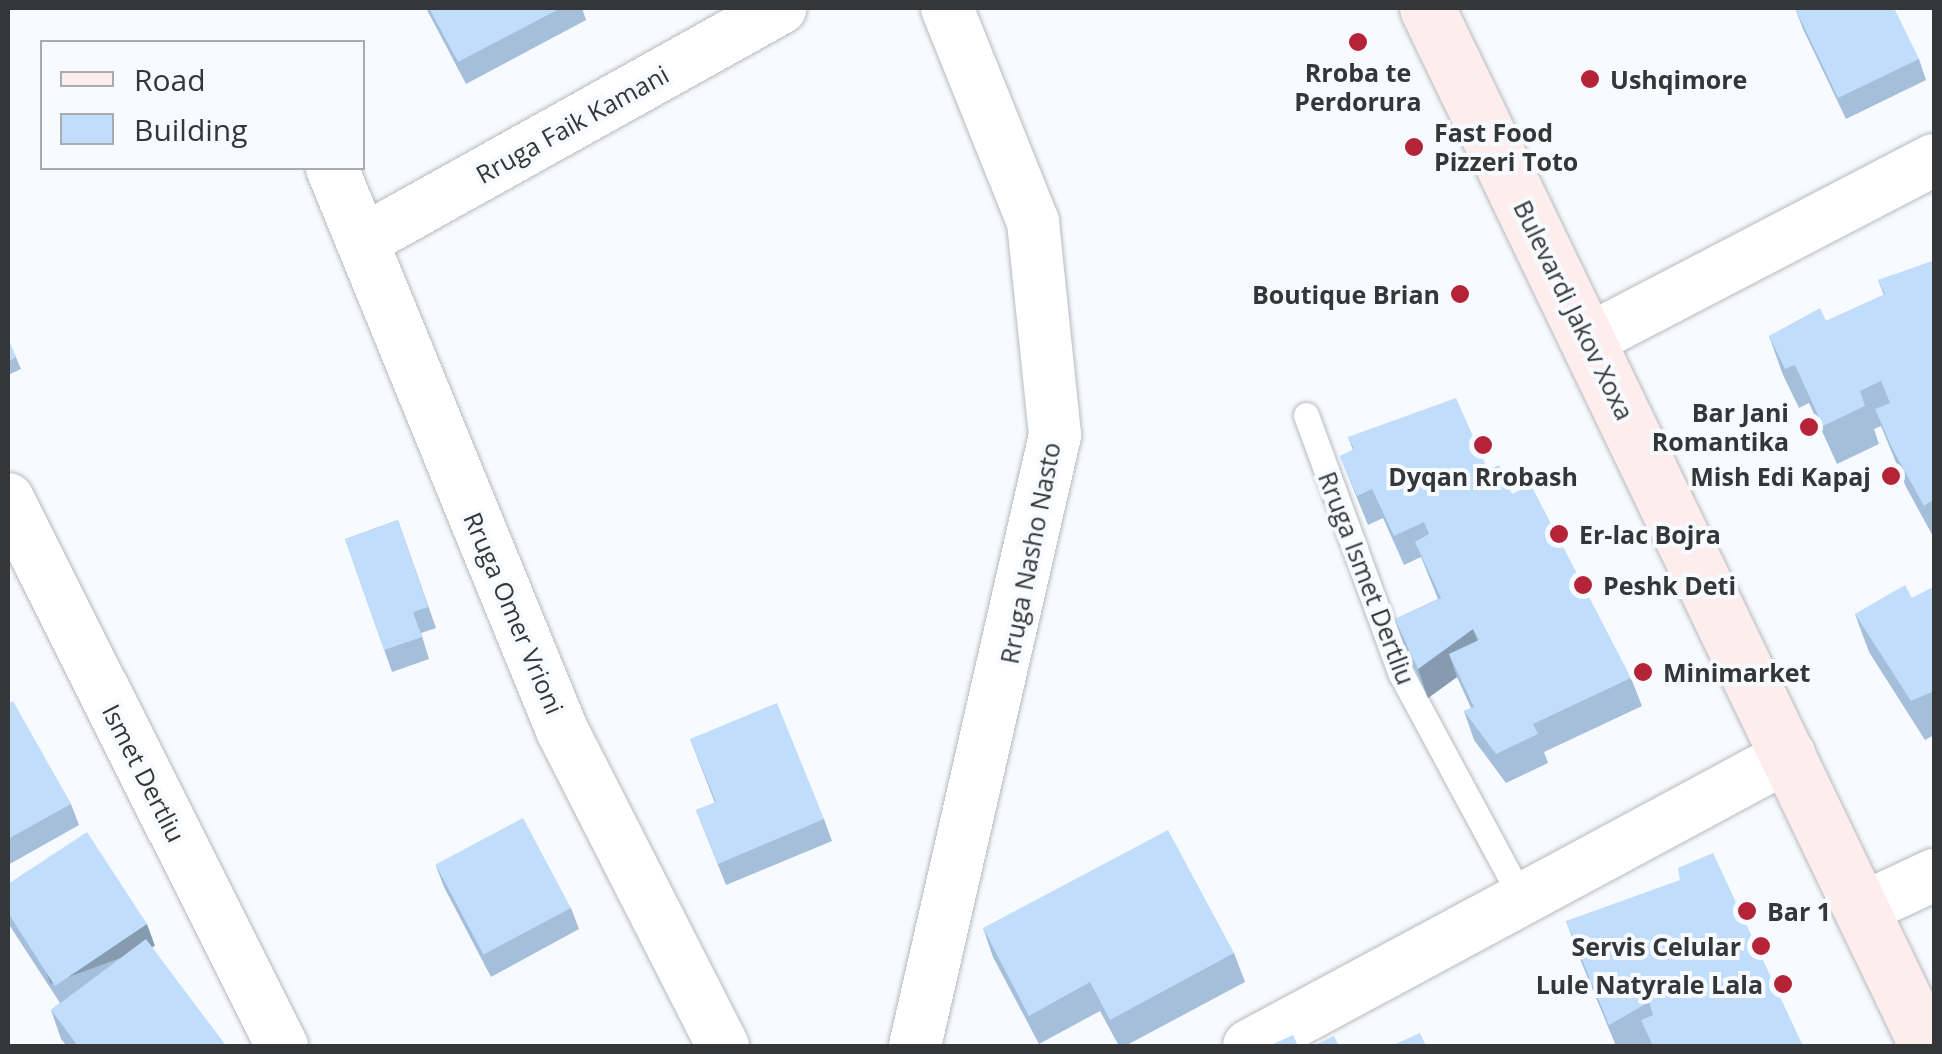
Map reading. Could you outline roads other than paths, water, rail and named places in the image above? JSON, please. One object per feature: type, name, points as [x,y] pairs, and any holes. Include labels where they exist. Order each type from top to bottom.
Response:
[{"type":"main road","name":"Bulevardi Jakov Xoxa","points":[[1427,8],[1790,754],[1927,1046]]},
{"type":"street","name":"Rruga Faik Kamani","points":[[362,241],[781,8]]},
{"type":"street","name":"Rruga Nasho Nasto","points":[[916,1046],[1055,435],[1033,222],[947,8]]},
{"type":"street","points":[[1588,340],[1934,160]]},
{"type":"street","name":"Rruga Omer Vrioni","points":[[333,170],[562,730],[723,1046]]},
{"type":"street","name":"Ismet Dertliu","points":[[8,498],[282,1046]]},
{"type":"street","points":[[1250,1046],[1790,754]]},
{"type":"street","points":[[1862,908],[1934,875]]},
{"type":"lane","name":"Rruga Ismet Dertliu","points":[[1306,414],[1401,674],[1522,896]]},
{"type":"place","name":"Rroba te Perdorura","points":[[1358,42]]},
{"type":"place","name":"Ushqimore","points":[[1590,79]]},
{"type":"place","name":"Fast Food Pizzeri Toto","points":[[1414,147]]},
{"type":"place","name":"Boutique Brian","points":[[1460,294]]},
{"type":"place","name":"Bar Jani Romantika","points":[[1809,427]]},
{"type":"place","name":"Dyqan Rrobash","points":[[1483,445]]},
{"type":"place","name":"Mish Edi Kapaj","points":[[1891,476]]},
{"type":"place","name":"Er-lac Bojra","points":[[1559,534]]},
{"type":"place","name":"Peshk Deti","points":[[1583,585]]},
{"type":"place","name":"Minimarket","points":[[1643,672]]},
{"type":"place","name":"Bar 1","points":[[1747,911]]},
{"type":"place","name":"Servis Celular","points":[[1761,946]]},
{"type":"place","name":"Lule Natyrale Lala","points":[[1783,984]]}]
